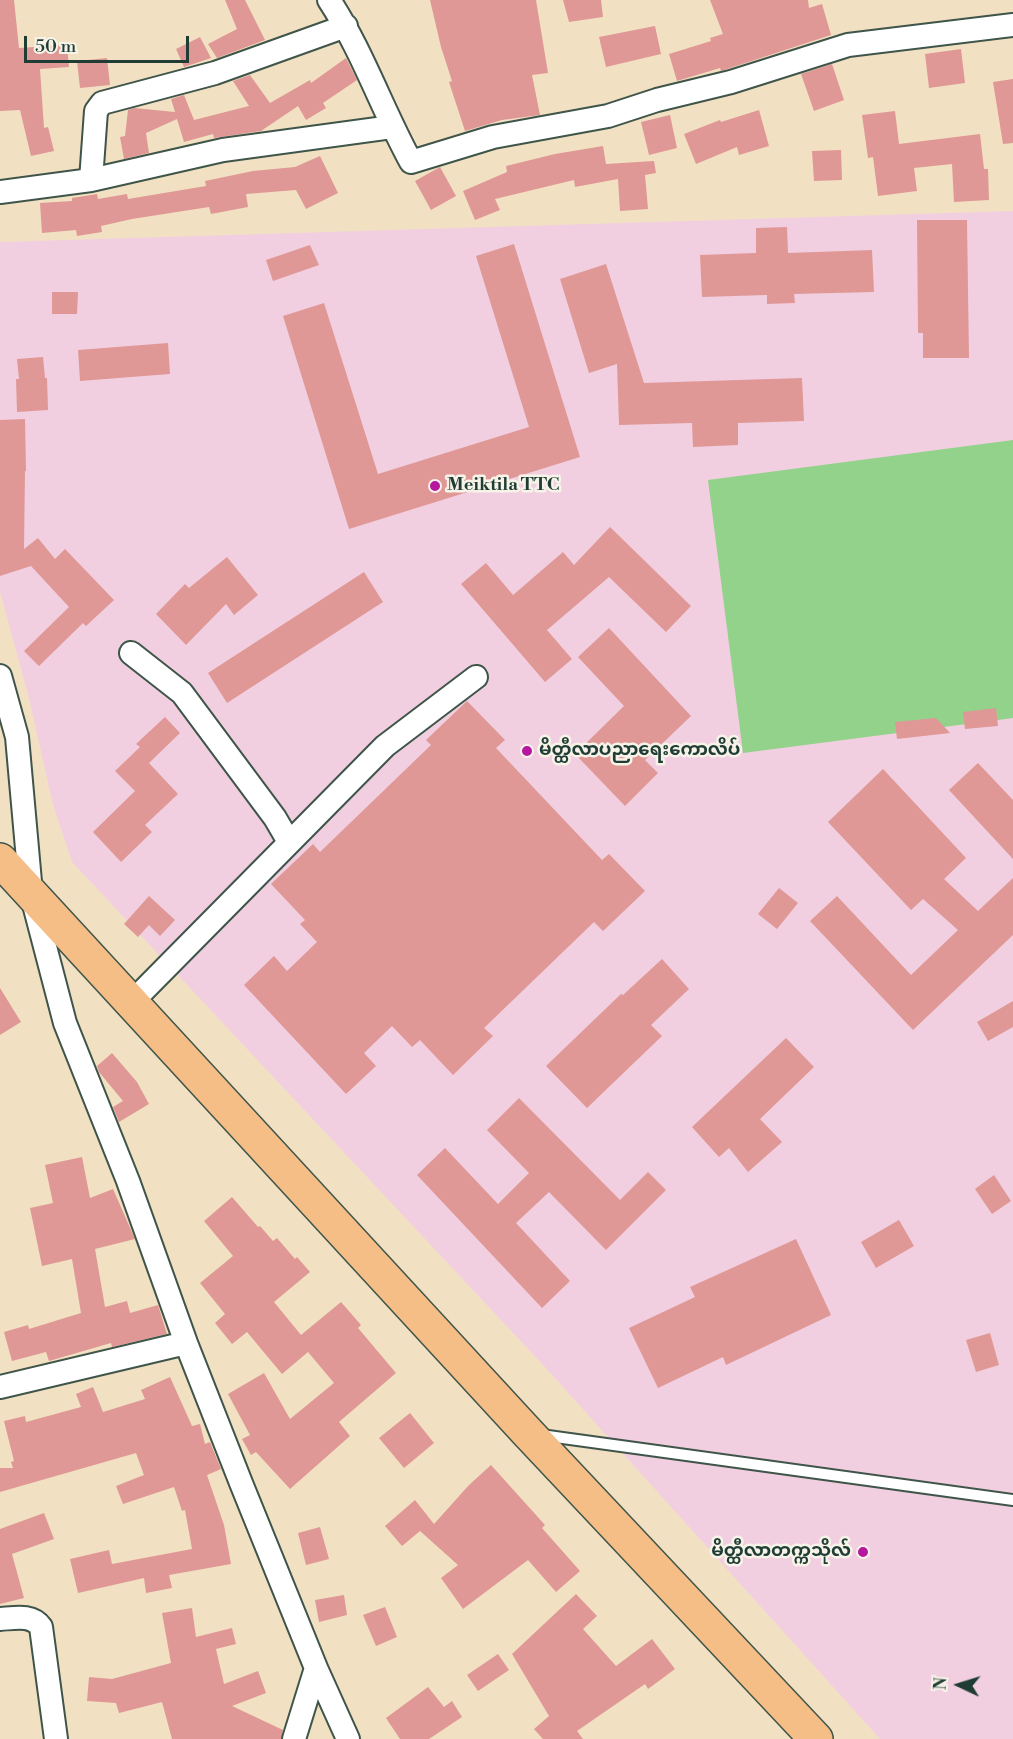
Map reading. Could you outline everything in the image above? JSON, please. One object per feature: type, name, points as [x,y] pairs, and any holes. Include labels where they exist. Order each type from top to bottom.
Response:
[{"type":"highway","points":[[0,860],[528,1434],[816,1739]]},
{"type":"street","points":[[329,0],[346,26],[392,127],[411,162],[493,136],[608,116],[657,99],[731,82],[848,45],[1013,25]]},
{"type":"street","points":[[90,180],[96,111],[102,103],[215,74],[346,26]]},
{"type":"street","points":[[0,192],[90,180],[223,150],[392,127]]},
{"type":"street","points":[[131,653],[182,693],[275,818],[289,842]]},
{"type":"street","points":[[0,676],[17,737],[31,893],[65,1023],[128,1181],[186,1343],[316,1668],[348,1739]]},
{"type":"street","points":[[131,1003],[385,746],[476,677]]},
{"type":"street","points":[[0,1387],[186,1343]]},
{"type":"street","points":[[0,1619],[30,1618],[41,1627],[56,1739]]},
{"type":"street","points":[[294,1739],[316,1668]]},
{"type":"lane","points":[[528,1434],[1013,1500]]},
{"type":"shaded area","name":"မိတ္ထီလာပညာရေးကောလိပ်","points":[[1013,211],[1013,1739],[880,1739],[544,1366],[72,862],[53,805],[29,698],[0,592],[0,242]]},
{"type":"green space","points":[[1013,440],[1013,718],[743,753],[708,480]]},
{"type":"building","points":[[0,0],[14,0],[19,48],[67,45],[69,67],[40,69],[44,128],[48,127],[54,151],[31,156],[20,110],[0,111]]},
{"type":"building","points":[[225,0],[245,0],[265,40],[217,58],[208,44],[237,29]]},
{"type":"building","points":[[430,0],[536,0],[548,73],[532,75],[540,115],[502,120],[465,131],[449,82],[452,81]]},
{"type":"building","points":[[563,0],[601,0],[603,17],[569,22]]},
{"type":"building","points":[[710,0],[808,0],[809,8],[822,4],[831,35],[721,71],[720,68],[677,81],[669,54],[711,41],[710,38],[723,34]]},
{"type":"building","points":[[655,26],[661,54],[606,67],[599,37]]},
{"type":"building","points":[[200,37],[211,58],[184,67],[176,49]]},
{"type":"building","points":[[961,49],[965,83],[929,88],[925,54]]},
{"type":"building","points":[[107,58],[110,85],[80,88],[77,61]]},
{"type":"building","points":[[346,58],[357,80],[323,103],[326,108],[306,120],[298,106],[261,131],[214,138],[213,134],[184,142],[177,119],[146,133],[149,153],[124,159],[120,137],[125,136],[128,110],[134,108],[175,112],[171,99],[184,95],[194,120],[249,106],[233,81],[250,75],[270,103],[310,80],[311,83]]},
{"type":"building","points":[[832,64],[844,100],[814,111],[801,74]]},
{"type":"building","points":[[1013,79],[1013,143],[1003,144],[993,82]]},
{"type":"building","points":[[759,110],[769,146],[739,155],[737,147],[696,164],[684,134],[720,120],[721,122]]},
{"type":"building","points":[[895,111],[899,144],[980,134],[984,169],[988,169],[989,200],[954,202],[952,164],[914,168],[917,191],[878,196],[873,157],[868,158],[862,115]]},
{"type":"building","points":[[670,115],[677,148],[649,155],[641,122]]},
{"type":"building","points":[[603,146],[606,164],[654,161],[656,173],[645,175],[648,209],[620,211],[618,179],[575,187],[574,180],[495,199],[500,210],[475,220],[463,191],[507,172],[506,166],[555,154]]},
{"type":"building","points":[[841,150],[842,180],[814,181],[812,151]]},
{"type":"building","points":[[320,156],[338,193],[306,209],[296,190],[246,194],[248,207],[211,214],[209,207],[132,219],[101,226],[102,232],[77,236],[76,230],[42,233],[40,203],[72,201],[72,198],[97,194],[98,199],[127,194],[128,199],[206,186],[205,181],[253,171],[295,167]]},
{"type":"building","points":[[440,167],[456,196],[431,210],[415,181]]},
{"type":"building","points":[[917,220],[967,220],[969,358],[923,358],[923,333],[918,333]]},
{"type":"building","points":[[787,227],[788,253],[872,250],[874,292],[794,294],[795,303],[767,304],[767,295],[702,297],[700,255],[756,253],[756,228]]},
{"type":"building","points":[[514,244],[580,457],[349,529],[283,316],[324,303],[378,474],[529,427],[476,256]]},
{"type":"building","points":[[310,245],[319,265],[273,281],[266,260]]},
{"type":"building","points":[[606,264],[644,383],[802,378],[804,421],[738,423],[738,445],[693,447],[692,423],[619,425],[617,364],[589,373],[560,279]]},
{"type":"building","points":[[52,292],[78,292],[77,314],[52,314]]},
{"type":"building","points":[[168,343],[170,374],[80,381],[78,350]]},
{"type":"building","points":[[43,357],[45,378],[47,378],[48,410],[17,412],[16,379],[19,379],[17,359]]},
{"type":"building","points":[[25,419],[24,549],[38,538],[55,559],[65,549],[114,600],[86,626],[83,623],[39,666],[24,651],[69,607],[31,566],[0,576],[0,420]]},
{"type":"building","points":[[610,527],[691,606],[666,632],[609,577],[547,630],[572,659],[545,682],[461,584],[486,563],[513,595],[563,552],[574,565]]},
{"type":"building","points":[[227,557],[258,595],[234,615],[226,604],[186,645],[156,614],[185,584],[189,588]]},
{"type":"building","points":[[364,572],[383,602],[227,703],[208,673]]},
{"type":"building","points":[[609,628],[691,716],[645,760],[658,773],[625,806],[575,754],[624,706],[578,657]]},
{"type":"building","points":[[467,701],[505,740],[496,748],[602,860],[609,854],[645,891],[603,931],[594,922],[484,1028],[493,1036],[453,1075],[420,1040],[412,1047],[392,1026],[364,1053],[376,1066],[346,1094],[244,985],[274,956],[287,971],[317,942],[300,924],[305,920],[271,884],[313,844],[320,852],[431,745],[426,740]]},
{"type":"building","points":[[996,708],[998,726],[965,729],[963,712]]},
{"type":"building","points":[[165,717],[180,733],[149,763],[178,794],[145,825],[152,832],[121,862],[93,832],[135,791],[115,771],[140,747],[136,744]]},
{"type":"building","points":[[936,718],[950,733],[897,739],[895,722]]},
{"type":"building","points":[[978,763],[1013,800],[1013,859],[949,790]]},
{"type":"building","points":[[883,769],[966,858],[944,879],[978,911],[1013,878],[1013,935],[913,1030],[810,921],[837,896],[911,975],[958,930],[923,899],[911,910],[828,822]]},
{"type":"building","points":[[779,888],[798,903],[777,929],[758,914]]},
{"type":"building","points":[[149,896],[175,920],[160,936],[149,925],[138,937],[124,924]]},
{"type":"building","points":[[662,959],[689,989],[651,1025],[662,1036],[587,1108],[546,1066],[621,994],[623,995]]},
{"type":"building","points":[[0,988],[21,1022],[0,1035]]},
{"type":"building","points":[[1013,1001],[1013,1027],[988,1041],[977,1022]]},
{"type":"building","points":[[786,1038],[814,1067],[760,1119],[782,1142],[748,1172],[729,1148],[719,1157],[692,1127]]},
{"type":"building","points":[[112,1053],[137,1082],[149,1104],[119,1122],[113,1107],[123,1101],[99,1072],[97,1066]]},
{"type":"building","points":[[519,1098],[620,1200],[648,1172],[666,1190],[606,1250],[549,1192],[516,1223],[570,1281],[542,1308],[417,1175],[445,1148],[498,1204],[529,1173],[487,1130]]},
{"type":"building","points":[[82,1157],[90,1198],[113,1189],[135,1239],[95,1249],[105,1307],[127,1301],[130,1313],[158,1305],[167,1334],[112,1347],[111,1343],[49,1361],[46,1352],[12,1361],[4,1332],[28,1325],[29,1329],[81,1313],[72,1259],[42,1266],[30,1208],[53,1203],[45,1165]]},
{"type":"building","points":[[994,1175],[1011,1201],[992,1214],[975,1189]]},
{"type":"building","points":[[232,1197],[258,1227],[260,1226],[273,1241],[277,1238],[310,1272],[274,1302],[301,1335],[341,1302],[361,1325],[358,1328],[396,1373],[339,1422],[350,1436],[290,1489],[256,1452],[251,1455],[242,1439],[250,1435],[228,1394],[264,1373],[290,1419],[334,1383],[308,1352],[282,1374],[247,1332],[232,1344],[215,1323],[225,1314],[200,1283],[233,1256],[204,1221]]},
{"type":"building","points":[[899,1220],[914,1246],[876,1268],[861,1242]]},
{"type":"building","points":[[796,1239],[831,1315],[726,1365],[723,1357],[658,1388],[629,1328],[695,1297],[690,1287]]},
{"type":"building","points":[[990,1333],[999,1365],[976,1372],[966,1340]]},
{"type":"building","points":[[170,1377],[192,1426],[200,1424],[205,1444],[210,1442],[221,1469],[207,1475],[224,1525],[231,1564],[169,1575],[172,1588],[146,1593],[144,1578],[78,1593],[70,1559],[109,1550],[112,1564],[192,1549],[185,1510],[182,1511],[174,1487],[123,1504],[116,1486],[144,1475],[136,1453],[0,1492],[0,1468],[13,1468],[11,1462],[14,1461],[4,1421],[25,1416],[26,1422],[81,1407],[76,1394],[93,1387],[103,1412],[145,1399],[141,1390]]},
{"type":"building","points":[[410,1413],[434,1443],[404,1468],[379,1438]]},
{"type":"building","points":[[491,1465],[545,1525],[542,1528],[580,1571],[556,1592],[528,1560],[463,1609],[441,1578],[458,1565],[420,1531],[402,1546],[385,1526],[415,1500],[434,1524],[469,1485]]},
{"type":"building","points":[[44,1513],[54,1539],[12,1554],[24,1598],[0,1604],[0,1529]]},
{"type":"building","points":[[320,1527],[329,1559],[306,1565],[298,1533]]},
{"type":"building","points":[[576,1594],[597,1616],[583,1629],[616,1666],[652,1639],[675,1669],[648,1689],[645,1684],[577,1731],[583,1739],[543,1739],[534,1729],[549,1716],[512,1654]]},
{"type":"building","points":[[344,1595],[347,1615],[319,1622],[315,1600]]},
{"type":"building","points":[[385,1607],[397,1637],[376,1646],[363,1615]]},
{"type":"building","points":[[192,1608],[196,1637],[232,1628],[236,1644],[216,1649],[224,1684],[258,1671],[266,1693],[232,1706],[283,1730],[281,1739],[172,1739],[162,1702],[119,1713],[116,1703],[87,1701],[89,1677],[112,1679],[171,1663],[162,1613]]},
{"type":"building","points":[[498,1654],[509,1670],[478,1691],[467,1675]]},
{"type":"building","points":[[428,1687],[444,1707],[452,1701],[462,1717],[429,1739],[400,1739],[386,1718]]},
{"type":"place","name":"Meiktila TTC","points":[[435,486]]},
{"type":"place","name":"မိတ္ထီလာပညာရေးကောလိပ်","points":[[527,751]]},
{"type":"place","name":"မိတ္ထီလာတက္ကသိုလ်","points":[[863,1552]]}]
